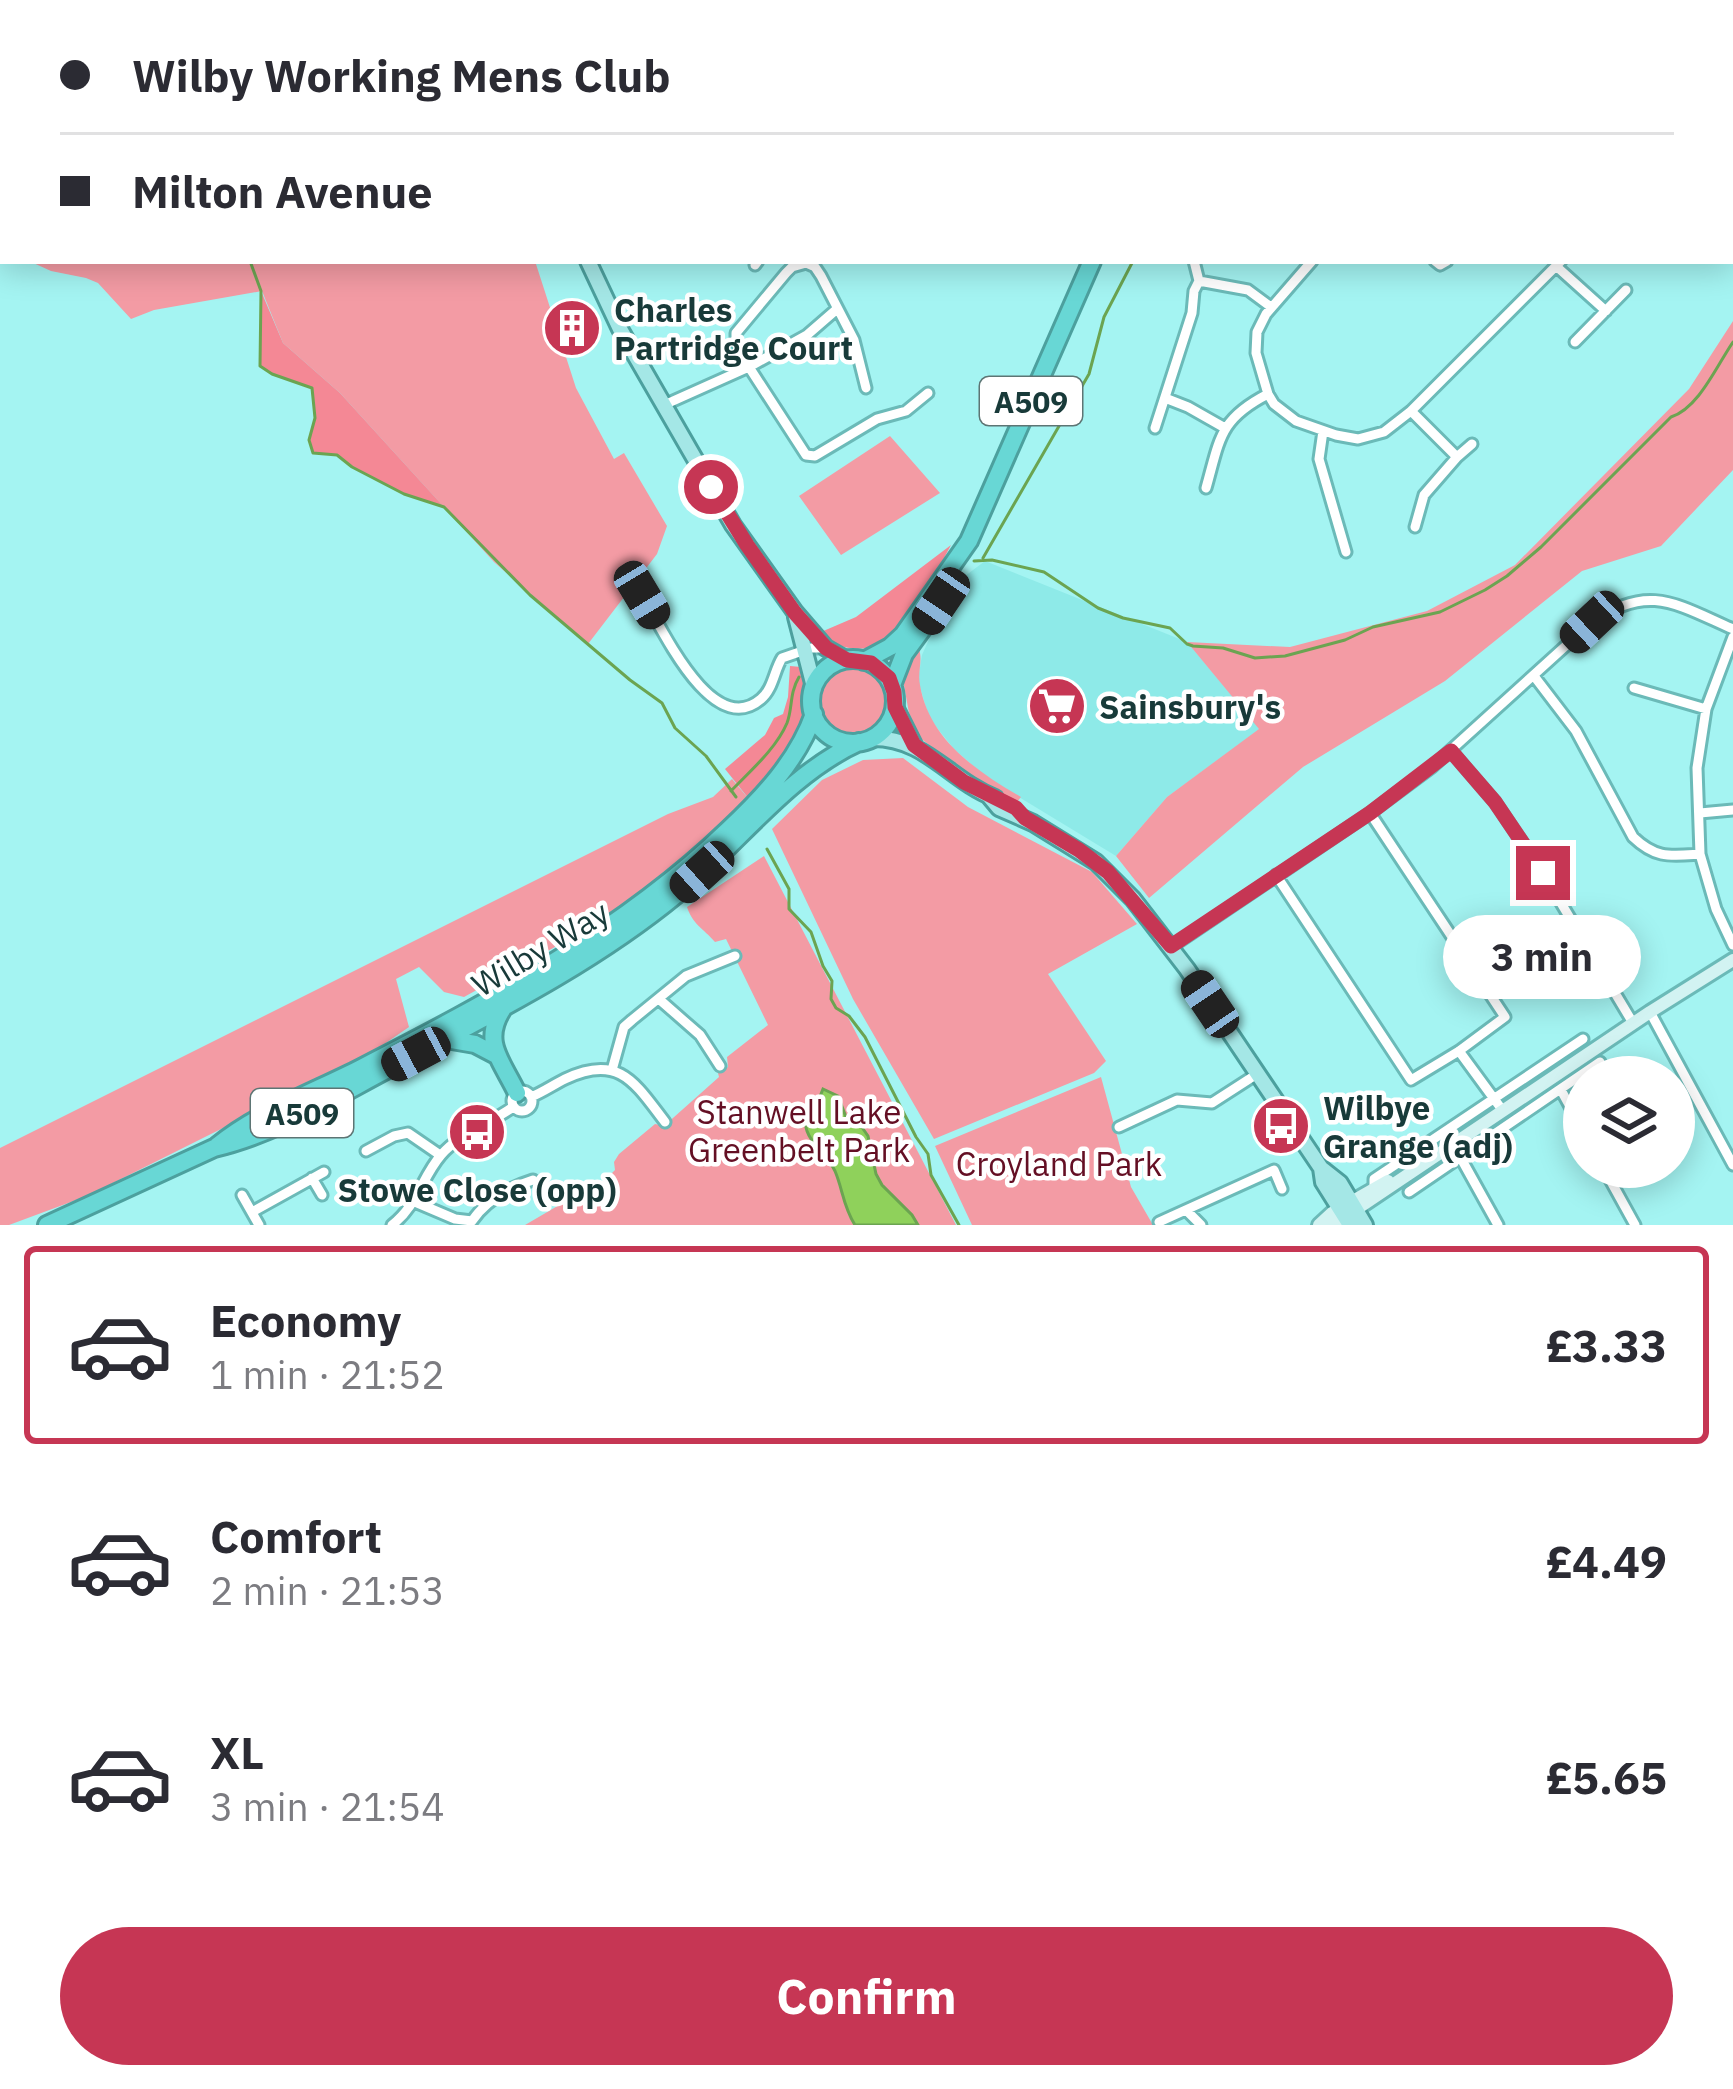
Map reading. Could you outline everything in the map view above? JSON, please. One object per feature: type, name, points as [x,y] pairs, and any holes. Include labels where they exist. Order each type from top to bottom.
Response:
[{"type":"highway","name":"A509","points":[[892,686],[904,654],[964,560],[1091,264]]},
{"type":"highway","name":"A509","points":[[855,660],[890,647],[903,635],[969,541]]},
{"type":"highway","points":[[855,660],[878,667],[892,686],[895,707],[890,722],[866,740],[835,739],[814,714],[814,687],[827,669],[855,660]]},
{"type":"highway","name":"Wilby Way","points":[[214,1148],[238,1129],[460,1015],[620,921],[676,878],[743,816],[789,764],[814,714]]},
{"type":"highway","name":"Wilby Way","points":[[47,1225],[214,1148],[242,1142],[504,1007],[655,912],[803,778],[866,740]]},
{"type":"highway","points":[[504,1007],[493,1029],[496,1054],[520,1099]]},
{"type":"highway","points":[[445,1039],[476,1044],[496,1054]]},
{"type":"main road","points":[[589,264],[620,329],[734,525],[795,613],[826,648],[855,660]]},
{"type":"main road","points":[[795,613],[814,687]]},
{"type":"main road","points":[[895,707],[914,745]]},
{"type":"main road","points":[[866,740],[891,738],[914,745],[989,796],[999,808],[1025,818],[1108,872],[1171,946],[1321,1168],[1340,1184],[1349,1215]]},
{"type":"main road","points":[[1321,1168],[1323,1182],[1349,1215]]},
{"type":"street","points":[[791,264],[736,333],[736,341],[783,422],[809,456],[877,419],[906,411],[928,393]]},
{"type":"street","points":[[808,264],[815,267],[854,340],[866,388]]},
{"type":"street","points":[[1155,428],[1187,332],[1199,281],[1195,264]]},
{"type":"street","points":[[1309,264],[1261,322],[1256,342],[1268,394],[1281,412],[1323,431],[1358,439],[1384,432],[1411,411],[1559,264],[1606,311]]},
{"type":"street","points":[[1199,281],[1248,290],[1271,307]]},
{"type":"street","points":[[1575,342],[1626,290]]},
{"type":"street","points":[[664,405],[800,340],[836,309]]},
{"type":"street","points":[[1206,488],[1225,428],[1244,406],[1268,394]]},
{"type":"street","points":[[1165,398],[1225,428]]},
{"type":"street","points":[[1146,410],[1160,414]]},
{"type":"street","points":[[1411,411],[1457,457]]},
{"type":"street","points":[[1323,431],[1319,459],[1346,552]]},
{"type":"street","points":[[1415,527],[1424,495],[1472,444]]},
{"type":"street","points":[[642,595],[706,694],[721,705],[757,702],[768,690],[779,661],[826,648]]},
{"type":"street","points":[[1171,946],[1370,813],[1451,751],[1592,622],[1615,606],[1656,599],[1733,633],[1706,710],[1697,768],[1700,854],[1716,909],[1733,945]]},
{"type":"street","points":[[1534,676],[1576,730],[1633,837],[1646,850],[1667,856],[1700,854]]},
{"type":"street","points":[[1634,688],[1706,710]]},
{"type":"street","points":[[1451,751],[1495,802],[1543,873],[1633,1023]]},
{"type":"street","points":[[1700,813],[1733,810]]},
{"type":"street","points":[[1276,875],[1411,1081],[1459,1051],[1504,1017],[1370,813]]},
{"type":"street","points":[[716,947],[723,961]]},
{"type":"street","points":[[612,1070],[624,1028],[686,976],[735,956]]},
{"type":"street","points":[[1349,1215],[1374,1188],[1396,1180],[1733,960]]},
{"type":"street","points":[[660,1000],[700,1036],[718,1062],[727,1051]]},
{"type":"street","points":[[1650,1012],[1733,1166]]},
{"type":"street","points":[[1374,1188],[1374,1179],[1583,1039]]},
{"type":"street","points":[[1459,1051],[1503,1111]]},
{"type":"street","points":[[392,1225],[415,1202],[440,1155],[520,1099],[594,1068],[630,1078],[665,1122]]},
{"type":"street","points":[[1119,1127],[1177,1100],[1211,1103],[1257,1074]]},
{"type":"street","points":[[1409,1192],[1561,1090],[1563,1094]]},
{"type":"street","points":[[366,1151],[409,1127],[440,1155]]},
{"type":"street","points":[[1453,1143],[1498,1225]]},
{"type":"street","points":[[1159,1222],[1274,1170],[1282,1189]]},
{"type":"street","points":[[252,1212],[324,1172]]},
{"type":"street","points":[[312,1178],[322,1196]]},
{"type":"street","points":[[415,1202],[473,1223],[478,1211],[526,1178]]},
{"type":"street","points":[[1318,1225],[1349,1215],[1396,1180]]},
{"type":"street","points":[[1615,1188],[1635,1225]]},
{"type":"street","points":[[242,1196],[259,1225]]},
{"type":"street","points":[[1187,1211],[1201,1225]]},
{"type":"shaded area","points":[[261,291],[283,343],[340,393],[444,507],[404,494],[337,455],[313,453],[311,388],[260,366]]},
{"type":"shaded area","points":[[951,545],[911,617],[888,641],[847,648],[821,632],[856,617]]},
{"type":"shaded area","points":[[985,561],[1187,642],[1260,729],[1167,797],[1116,856],[986,777],[929,718],[918,680],[922,655],[953,585]]},
{"type":"shaded area","points":[[790,666],[801,667],[805,689],[802,726],[788,755],[749,799],[725,769],[783,714]]},
{"type":"shaded area","points":[[823,1089],[838,1096],[846,1117],[868,1136],[882,1185],[918,1225],[855,1225],[835,1171],[806,1127],[810,1102],[819,1099]]},
{"type":"green space","points":[[36,264],[536,264],[576,388],[614,459],[624,453],[667,526],[657,554],[588,644],[494,562],[340,393],[283,343],[262,291],[154,310],[131,319],[98,283]]},
{"type":"green space","points":[[1733,321],[1733,470],[1661,546],[1582,571],[1445,681],[1303,767],[1149,898],[1116,856],[1167,797],[1259,729],[1187,642],[1290,647],[1427,611],[1515,565],[1689,389]]},
{"type":"green space","points":[[890,436],[940,493],[841,555],[799,496]]},
{"type":"green space","points":[[918,646],[920,685],[933,722],[957,752],[1021,797],[1017,802],[920,738],[903,680]]},
{"type":"green space","points":[[855,666],[880,677],[891,702],[880,727],[855,738],[830,727],[819,702],[830,677]]},
{"type":"green space","points":[[903,758],[968,807],[1092,872],[1137,924],[1048,974],[1106,1061],[1094,1073],[934,1139],[853,999],[772,829],[822,780],[863,760]]},
{"type":"green space","points":[[732,779],[748,798],[670,872],[617,913],[464,997],[444,992],[419,967],[396,979],[409,1027],[367,1056],[87,1196],[0,1225],[0,1148],[668,814],[713,797]]},
{"type":"green space","name":"Stanwell Lake Greenbelt Park","points":[[764,856],[956,1225],[525,1225],[573,1197],[585,1183],[594,1191],[615,1170],[619,1154],[655,1124],[664,1126],[719,1077],[728,1067],[727,1057],[768,1025],[726,939],[715,942],[687,907]]},
{"type":"green space","name":"Croyland Park","points":[[1101,1077],[1131,1187],[1153,1225],[972,1225],[935,1146]]},
{"type":"waterway","points":[[251,264],[261,291],[260,366],[312,388],[315,418],[309,440],[313,453],[337,455],[404,494],[444,507],[530,595],[662,703],[675,728],[706,756],[736,797]]},
{"type":"waterway","points":[[983,558],[1089,374],[1104,317],[1131,264]]},
{"type":"waterway","points":[[974,561],[992,560],[1044,572],[1098,608],[1170,628],[1193,646],[1223,648],[1255,658],[1285,656],[1345,640],[1373,627],[1440,612],[1507,576],[1671,417],[1690,405],[1733,342]]},
{"type":"waterway","points":[[731,791],[782,733],[799,677]]},
{"type":"waterway","points":[[767,849],[789,889],[789,909],[811,932],[832,981],[831,999],[865,1037],[928,1154],[931,1175],[959,1225]]},
{"type":"place","name":"Charles Partridge Court","points":[[572,328]]},
{"type":"place","name":"Sainsbury's","points":[[1057,706]]},
{"type":"place","name":"Wilbye Grange (adj)","points":[[1281,1126]]},
{"type":"place","name":"Stowe Close (opp)","points":[[477,1132]]},
{"type":"route","points":[[711,487],[795,613],[826,648],[847,660],[871,663],[889,678],[895,707],[914,745],[964,782],[1003,800],[1099,864],[1171,946],[1370,813],[1451,751],[1495,802],[1543,873]]}]
